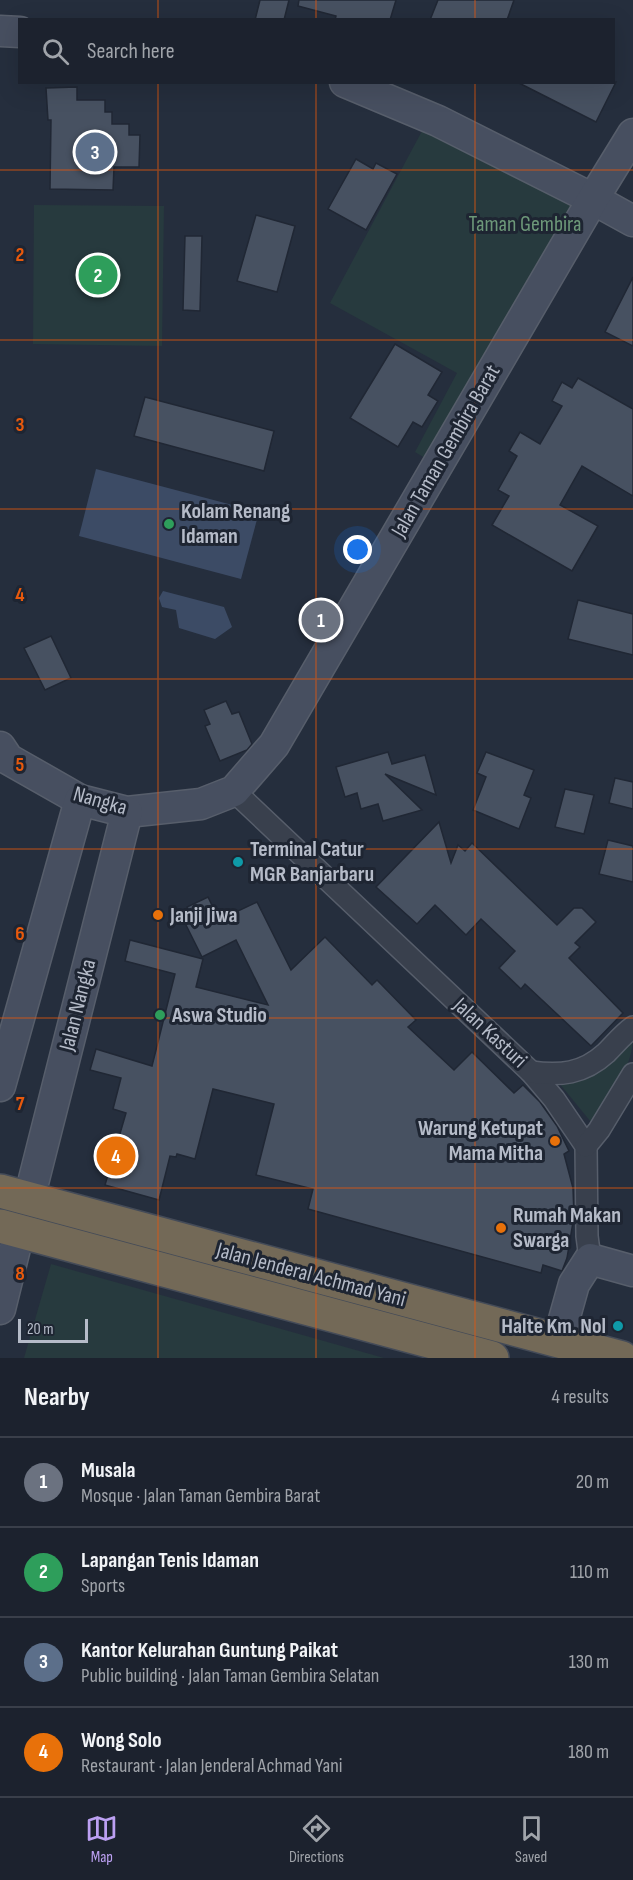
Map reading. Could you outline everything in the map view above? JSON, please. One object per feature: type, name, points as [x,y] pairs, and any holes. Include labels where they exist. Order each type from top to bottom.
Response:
[{"type":"highway","name":"Jalan Jenderal Achmad Yani","points":[[14,1195],[622,1358]]},
{"type":"highway","name":"Jalan Jenderal Achmad Yani","points":[[10,1229],[492,1358]]},
{"type":"street","points":[[0,31],[18,32]]},
{"type":"street","points":[[350,84],[438,121],[594,198],[633,221]]},
{"type":"street","name":"Jalan Taman Gembira Barat","points":[[234,791],[274,744],[633,134]]},
{"type":"street","name":"Nangka","points":[[3,754],[80,800],[127,812],[201,804],[234,791]]},
{"type":"street","name":"Jalan Kasturi","points":[[234,791],[531,1072],[554,1099],[586,1146]]},
{"type":"street","points":[[0,1086],[80,800]]},
{"type":"street","name":"Jalan Nangka","points":[[14,1195],[127,812]]},
{"type":"street","points":[[531,1072],[553,1076],[585,1068],[604,1055],[633,1027]]},
{"type":"street","points":[[558,1341],[574,1284],[590,1260],[587,1236],[586,1146],[599,1130],[633,1074]]},
{"type":"street","points":[[0,1309],[10,1229]]},
{"type":"street","points":[[590,1260],[633,1271]]},
{"type":"green space","name":"Taman Gembira","points":[[422,131],[578,207],[435,464],[415,452],[457,373],[330,303]]},
{"type":"green space","points":[[34,205],[164,206],[162,346],[33,344]]},
{"type":"green space","points":[[633,1036],[625,1071],[591,1122],[559,1083]]},
{"type":"green space","points":[[51,1264],[384,1358],[24,1358]]},
{"type":"water","name":"Kolam Renang Idaman","points":[[96,469],[259,512],[241,579],[79,536]]},
{"type":"water","points":[[163,591],[224,607],[232,627],[215,639],[179,628],[176,610],[162,607],[159,598]]},
{"type":"building","points":[[260,0],[289,0],[284,18],[256,18]]},
{"type":"building","points":[[299,0],[396,0],[391,18],[336,18],[336,16],[298,6]]},
{"type":"building","points":[[438,0],[514,0],[508,18],[431,18]]},
{"type":"building","points":[[521,84],[615,84],[596,122]]},
{"type":"building","points":[[77,87],[77,100],[105,100],[105,112],[112,112],[112,124],[129,124],[129,135],[140,135],[139,167],[114,167],[113,190],[50,189],[51,120],[48,120],[46,88]]},
{"type":"building","points":[[356,159],[373,169],[376,163],[397,174],[366,230],[328,209]]},
{"type":"building","points":[[256,215],[295,226],[277,292],[237,281]]},
{"type":"building","points":[[185,236],[202,236],[200,311],[183,310]]},
{"type":"building","points":[[633,277],[633,346],[605,332]]},
{"type":"building","points":[[395,344],[442,372],[428,395],[438,401],[422,427],[413,422],[398,447],[350,418]]},
{"type":"building","points":[[578,378],[633,409],[633,496],[582,466],[560,505],[598,526],[572,571],[492,525],[509,496],[498,490],[517,456],[509,451],[520,432],[540,444],[562,406],[552,401],[562,382],[572,388]]},
{"type":"building","points":[[145,397],[274,431],[264,471],[134,436]]},
{"type":"building","points":[[578,600],[633,614],[633,655],[568,639]]},
{"type":"building","points":[[317,601],[332,611],[319,634],[303,624]]},
{"type":"building","points":[[51,636],[71,678],[45,690],[24,648]]},
{"type":"building","points":[[226,701],[232,714],[239,712],[252,744],[247,750],[220,761],[205,726],[210,724],[204,710]]},
{"type":"building","points":[[388,752],[392,764],[425,755],[436,795],[385,774],[422,810],[383,821],[378,804],[361,809],[357,793],[345,797],[336,767]]},
{"type":"building","points":[[486,752],[534,770],[524,795],[531,798],[519,829],[473,810],[486,777],[477,773]]},
{"type":"building","points":[[615,778],[633,782],[633,809],[609,803]]},
{"type":"building","points":[[565,789],[594,795],[584,834],[555,827]]},
{"type":"building","points":[[439,822],[451,863],[458,845],[465,851],[472,843],[557,925],[574,908],[582,908],[596,922],[575,943],[580,947],[569,958],[623,1013],[591,1046],[525,984],[521,989],[499,968],[515,951],[481,919],[466,935],[435,905],[417,924],[376,887]]},
{"type":"building","points":[[608,840],[633,846],[633,882],[599,874]]},
{"type":"building","points":[[208,897],[219,920],[257,902],[291,970],[325,937],[372,985],[377,980],[416,1020],[408,1027],[454,1070],[472,1052],[514,1093],[523,1085],[540,1102],[557,1126],[569,1151],[564,1154],[573,1188],[574,1216],[567,1258],[562,1271],[543,1265],[541,1273],[308,1209],[313,1189],[256,1175],[274,1104],[213,1089],[195,1159],[177,1154],[176,1157],[170,1156],[159,1200],[105,1185],[126,1113],[113,1109],[121,1078],[90,1070],[96,1049],[152,1066],[175,974],[125,961],[130,940],[203,959],[196,987],[268,1005],[236,940],[202,957],[184,921],[192,917],[187,907]]},
{"type":"place","name":"Kantor Kelurahan Guntung Paikat","points":[[95,152]]},
{"type":"place","name":"Lapangan Tenis Idaman","points":[[98,275]]},
{"type":"place","name":"Kolam Renang Idaman","points":[[169,524]]},
{"type":"place","name":"Musala","points":[[321,620]]},
{"type":"place","name":"Terminal Catur MGR Banjarbaru","points":[[238,862]]},
{"type":"place","name":"Janji Jiwa","points":[[158,915]]},
{"type":"place","name":"Aswa Studio","points":[[160,1015]]},
{"type":"place","name":"Warung Ketupat Mama Mitha","points":[[555,1141]]},
{"type":"place","name":"Wong Solo","points":[[116,1156]]},
{"type":"place","name":"Rumah Makan Swarga","points":[[501,1228]]},
{"type":"place","name":"Halte Km. Nol","points":[[618,1326]]}]
